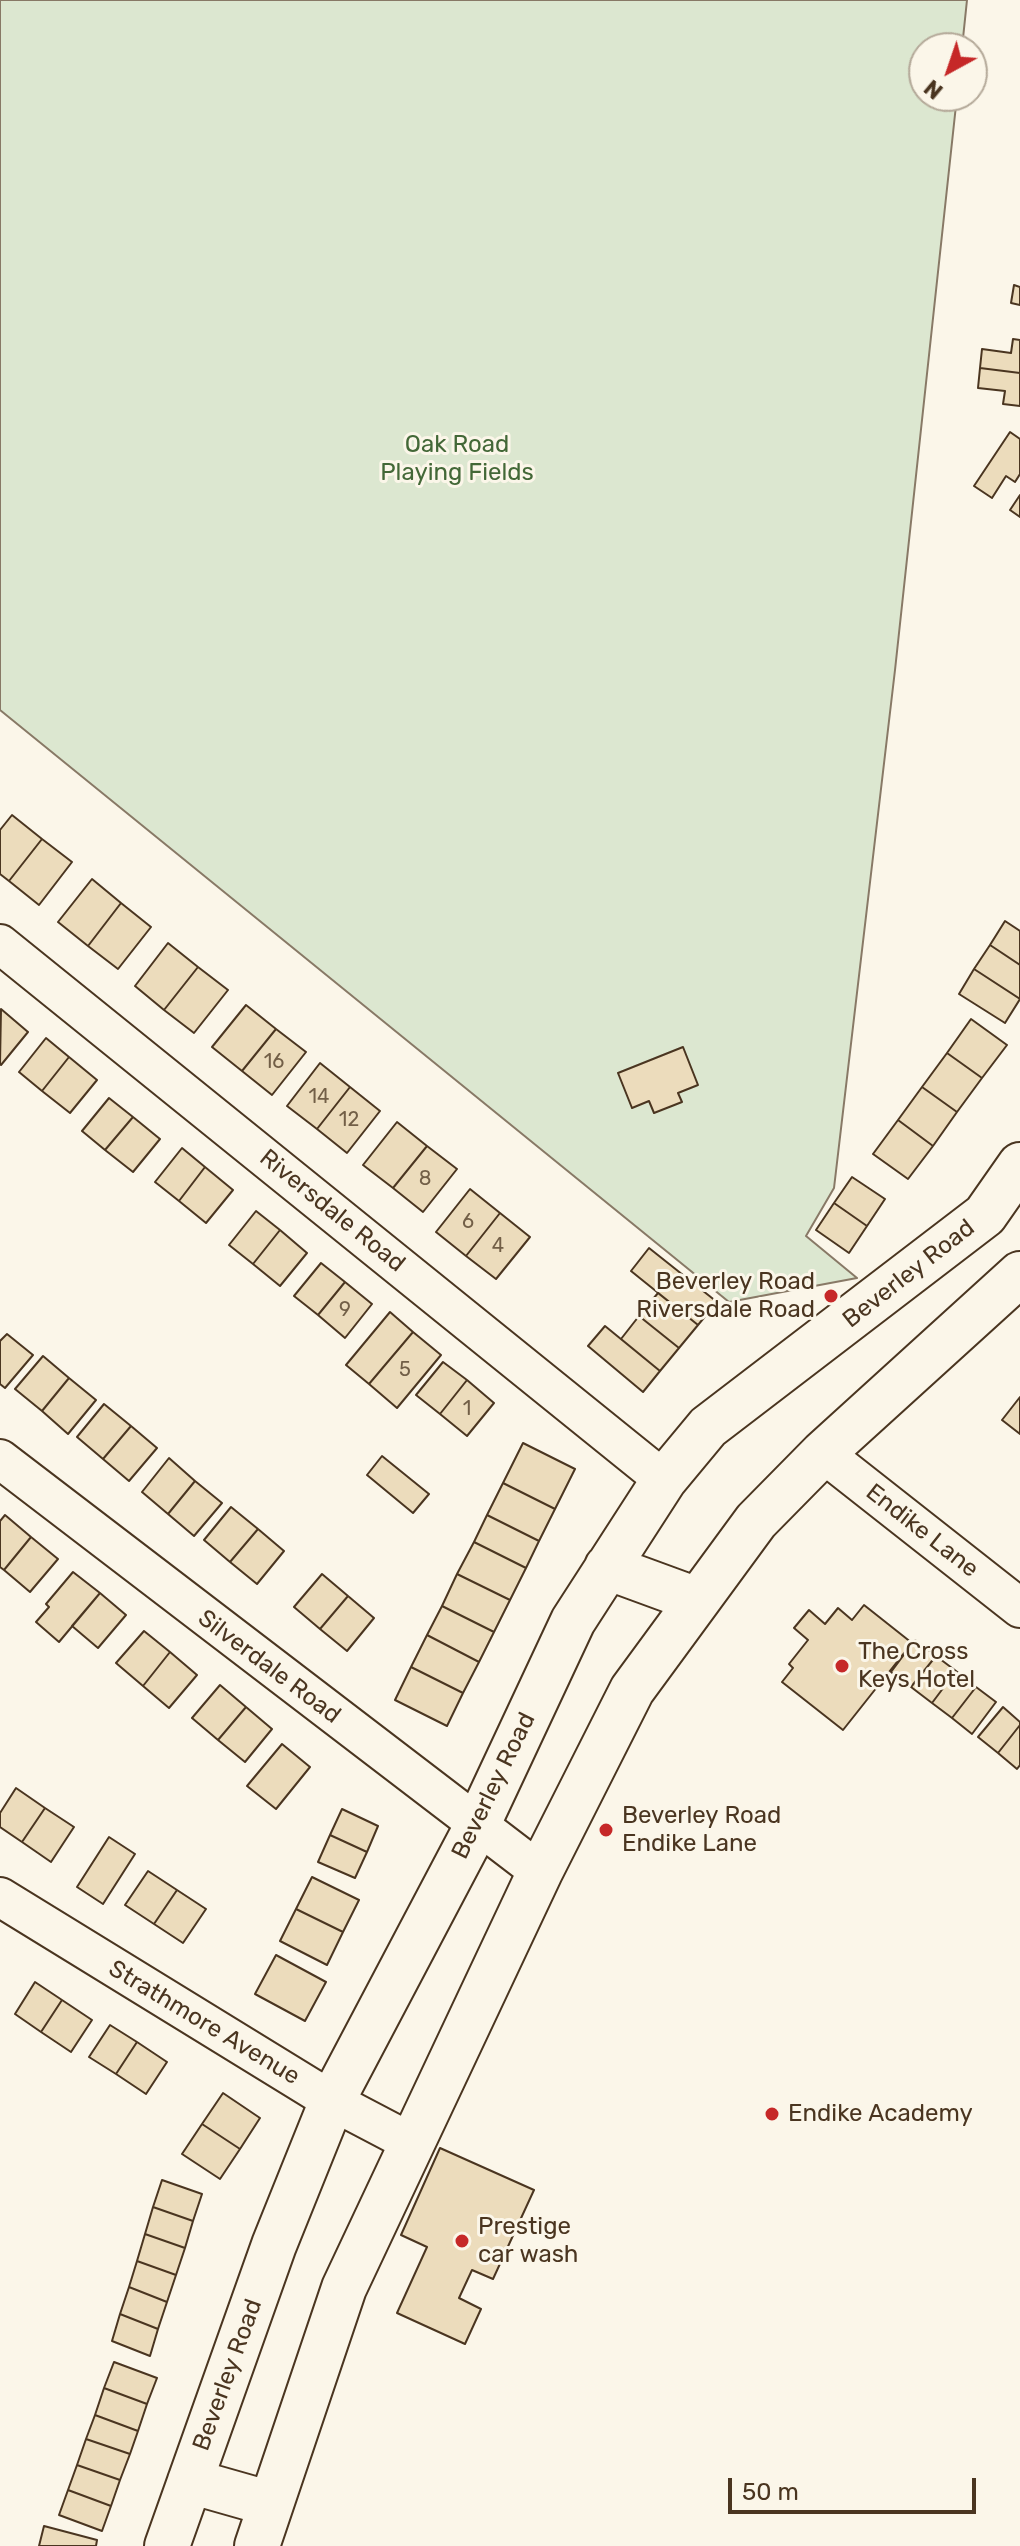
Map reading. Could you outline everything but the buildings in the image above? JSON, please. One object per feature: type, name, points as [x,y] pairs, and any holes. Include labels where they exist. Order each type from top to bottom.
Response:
[{"type":"main road","name":"Beverley Road","points":[[167,2546],[274,2245],[332,2101],[477,1826],[573,1621],[664,1480],[708,1427],[985,1215],[1020,1165]]},
{"type":"main road","points":[[257,2546],[344,2288],[540,1872],[632,1690],[756,1521],[823,1453],[1020,1274]]},
{"type":"main road","points":[[607,1567],[697,1600]]},
{"type":"main road","points":[[190,2481],[271,2504]]},
{"type":"street","name":"Riversdale Road","points":[[0,944],[664,1480]]},
{"type":"street","name":"Endike Lane","points":[[823,1453],[1020,1608]]},
{"type":"street","name":"Silverdale Road","points":[[0,1459],[540,1872]]},
{"type":"street","name":"Strathmore Avenue","points":[[0,1897],[332,2101],[412,2143]]},
{"type":"green space","name":"Oak Road Playing Fields","points":[[0,0],[967,0],[964,32],[908,32],[908,112],[955,112],[895,670],[834,1188],[806,1236],[857,1278],[729,1302],[0,710]]},
{"type":"place","name":"Beverley Road Riversdale Road","points":[[831,1296]]},
{"type":"place","name":"The Cross Keys Hotel","points":[[842,1666]]},
{"type":"place","name":"Beverley Road Endike Lane","points":[[606,1830]]},
{"type":"place","name":"Endike Academy","points":[[772,2114]]},
{"type":"place","name":"Prestige car wash","points":[[462,2241]]}]
